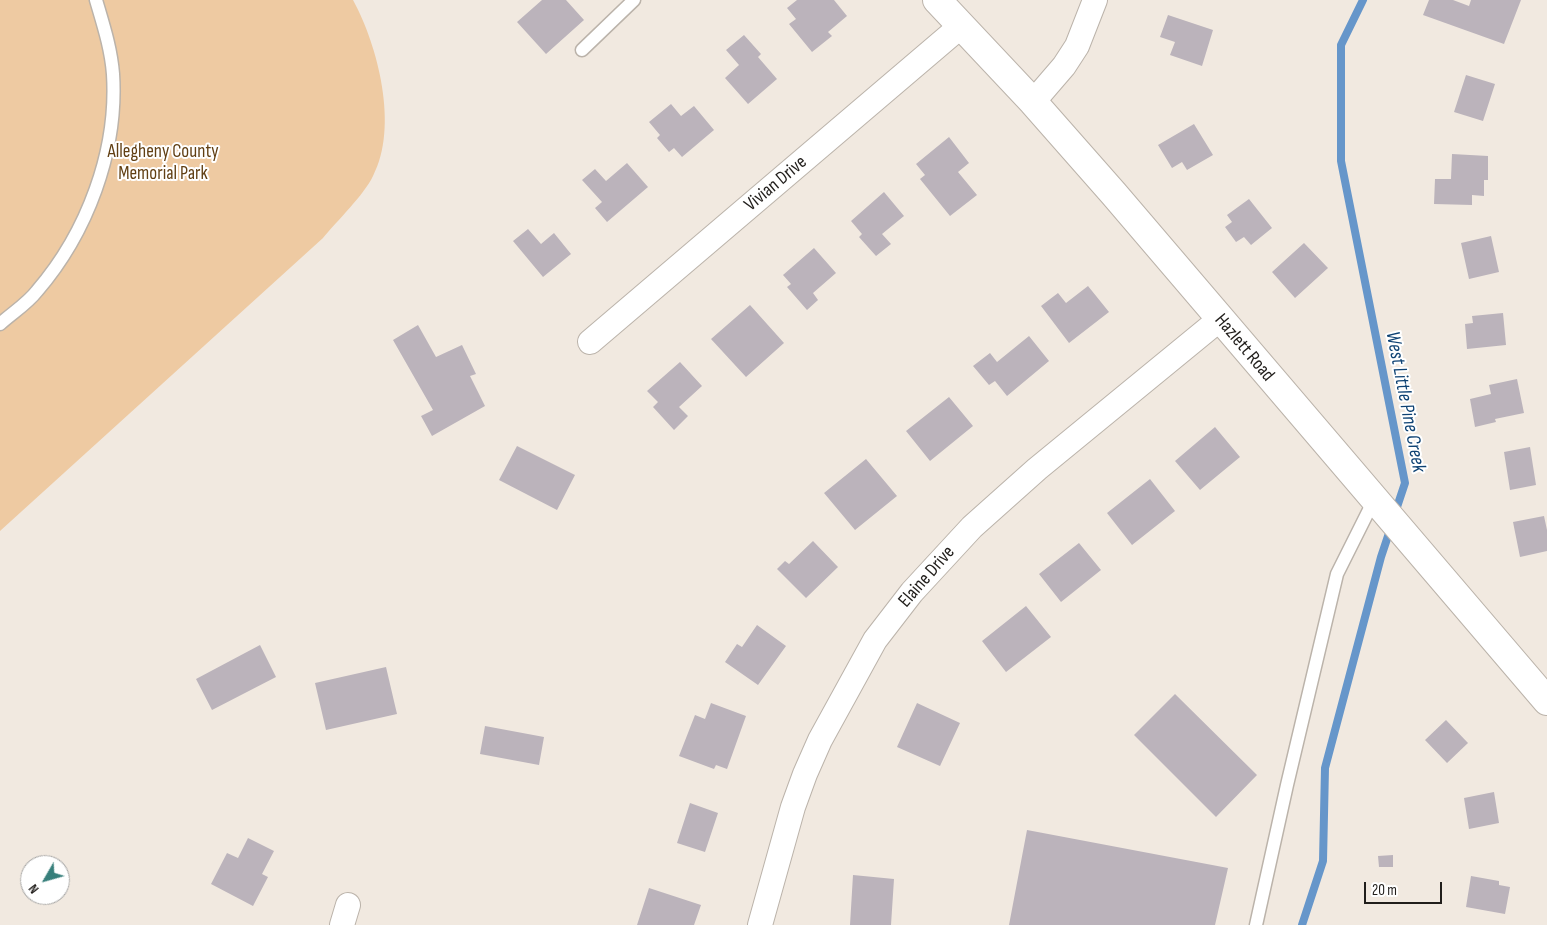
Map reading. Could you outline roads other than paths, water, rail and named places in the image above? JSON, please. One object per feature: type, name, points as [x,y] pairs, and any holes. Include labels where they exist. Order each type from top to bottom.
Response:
[{"type":"street","name":"Hazlett Road","points":[[936,0],[1033,102],[1547,701]]},
{"type":"street","points":[[1033,102],[1064,66],[1077,46],[1095,0]]},
{"type":"street","name":"Vivian Drive","points":[[590,342],[961,26]]},
{"type":"street","name":"Elaine Drive","points":[[760,925],[804,774],[820,740],[875,640],[912,592],[972,527],[1037,469],[1220,319]]},
{"type":"lane","points":[[0,324],[36,293],[64,258],[85,219],[101,178],[110,132],[113,75],[110,48],[96,0]]},
{"type":"lane","points":[[582,50],[634,0]]},
{"type":"lane","points":[[1256,925],[1337,574],[1380,508]]},
{"type":"waterway","name":"West Little Pine Creek","points":[[1363,0],[1341,45],[1341,161],[1405,483],[1395,513]]},
{"type":"waterway","name":"West Little Pine Creek","points":[[1302,925],[1323,861],[1325,768],[1381,557],[1391,527]]},
{"type":"park label","name":"Allegheny County Memorial Park","points":[[163,163]]}]
